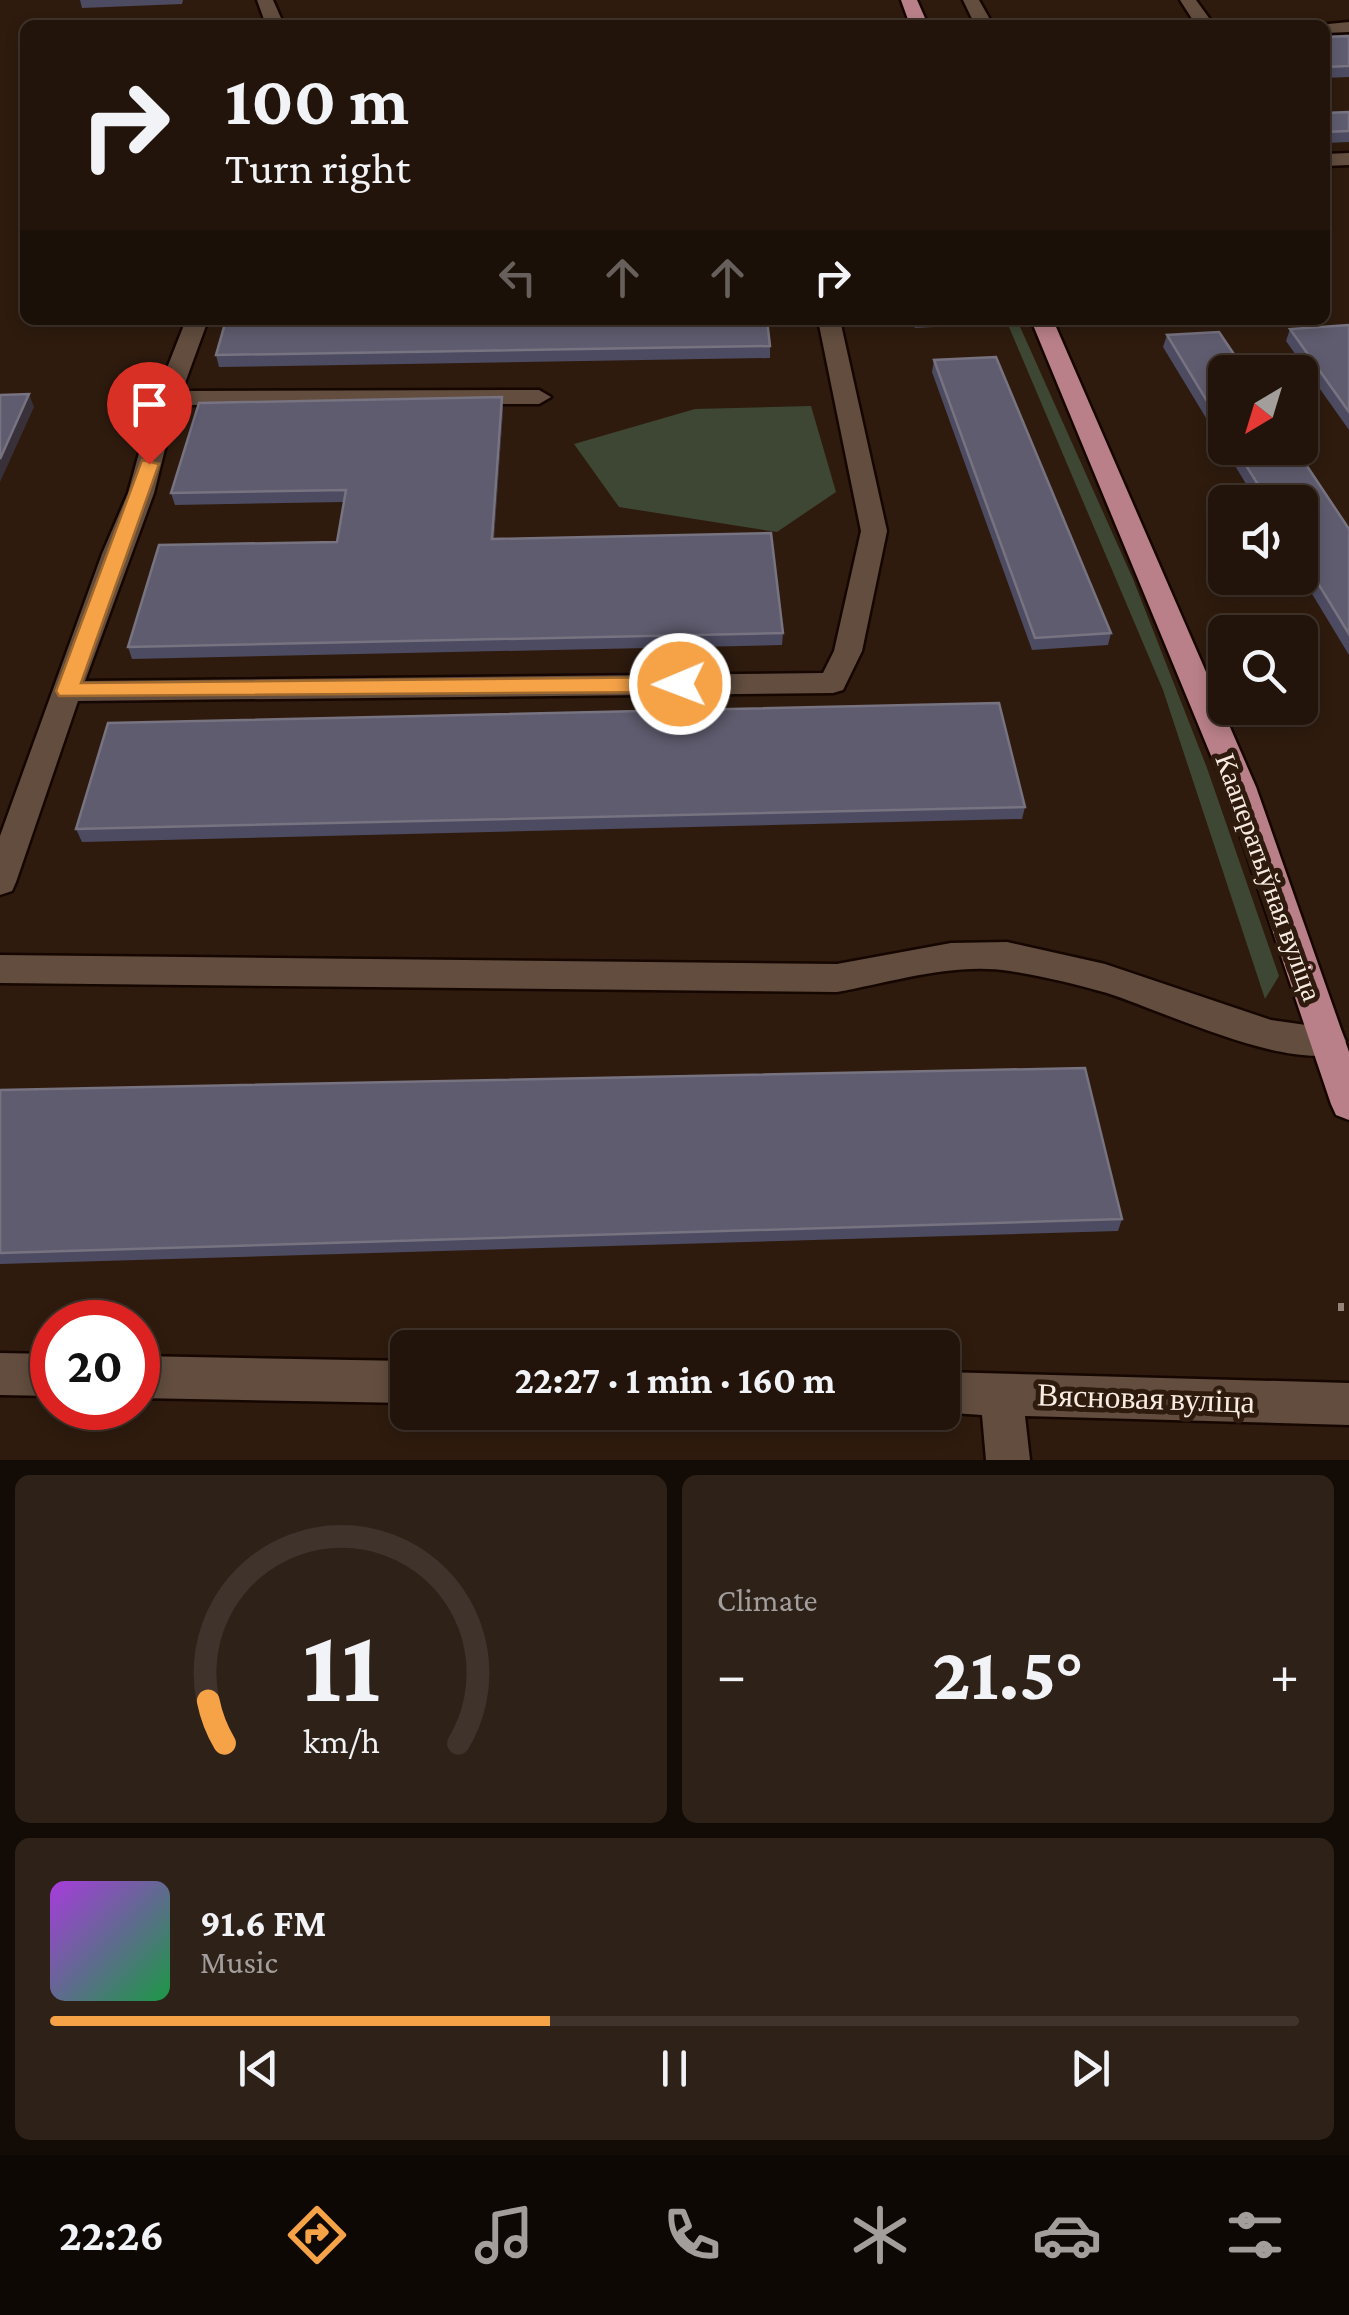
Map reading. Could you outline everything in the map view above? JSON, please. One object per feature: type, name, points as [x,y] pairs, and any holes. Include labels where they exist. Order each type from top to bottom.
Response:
[{"type":"main road","name":"Кааператыўная вуліца","points":[[1044,325],[1240,787],[1349,1104]]},
{"type":"street","points":[[0,882],[142,493],[167,398],[195,325]]},
{"type":"street","points":[[67,691],[833,683],[848,651],[874,531],[831,325]]},
{"type":"street","points":[[167,398],[539,397]]},
{"type":"street","points":[[0,969],[837,978],[951,957],[1007,956],[1105,978],[1271,1035],[1328,1041]]},
{"type":"street","points":[[0,1374],[30,1375]]},
{"type":"street","points":[[160,1376],[390,1382]]},
{"type":"street","name":"Вясновая вуліца","points":[[960,1393],[1349,1404]]},
{"type":"street","points":[[1001,1394],[1008,1460]]},
{"type":"green space","points":[[1008,325],[1019,325],[1133,579],[1207,768],[1279,976],[1265,999],[1163,690]]},
{"type":"green space","points":[[811,406],[836,492],[777,532],[619,507],[574,444],[695,409]]},
{"type":"building","points":[[1349,36],[1349,66],[1330,67],[1330,37]]},
{"type":"building","points":[[1349,112],[1349,131],[1330,132],[1330,113]]},
{"type":"building","points":[[225,325],[768,325],[770,346],[216,355]]},
{"type":"building","points":[[1349,325],[1349,412],[1318,368],[1318,355],[1308,355],[1290,329]]},
{"type":"building","points":[[1219,332],[1235,355],[1208,355],[1208,403],[1167,335]]},
{"type":"building","points":[[996,357],[1111,633],[1035,638],[934,360]]},
{"type":"building","points":[[29,394],[0,459],[0,395]]},
{"type":"building","points":[[502,397],[492,539],[771,533],[783,633],[128,647],[159,545],[337,542],[346,490],[171,493],[199,403]]},
{"type":"building","points":[[1246,465],[1306,465],[1349,529],[1349,634],[1318,583],[1318,485],[1258,485]]},
{"type":"building","points":[[999,703],[1025,807],[76,829],[108,723]]},
{"type":"building","points":[[1085,1068],[1122,1219],[0,1253],[0,1090]]},
{"type":"route","points":[[149,464],[142,493],[115,554],[67,691],[680,684]]}]
